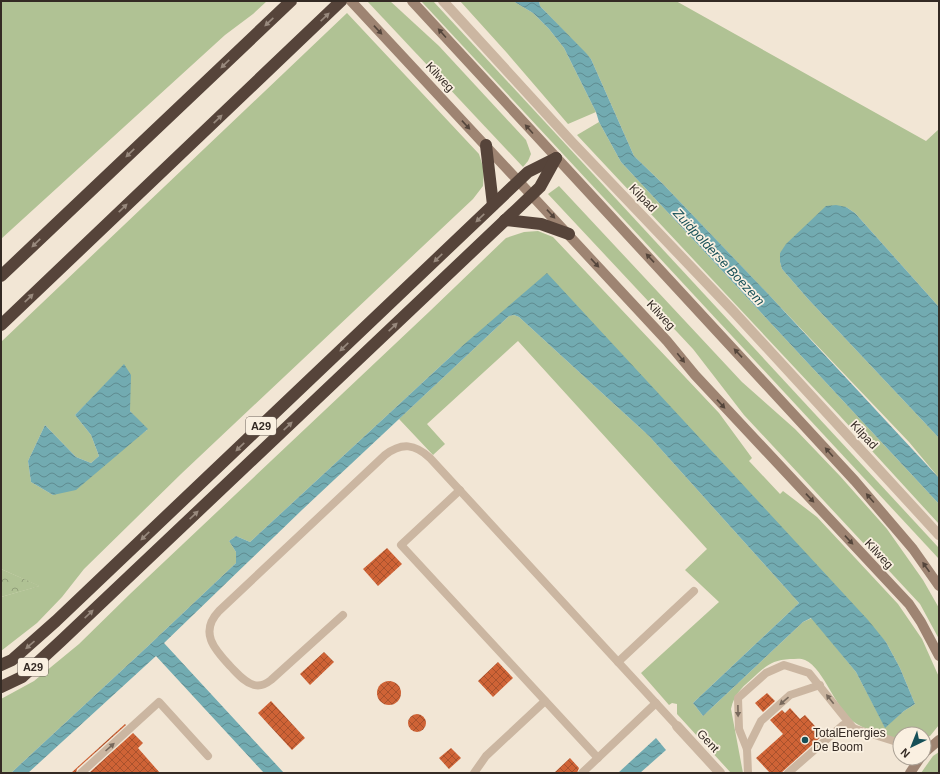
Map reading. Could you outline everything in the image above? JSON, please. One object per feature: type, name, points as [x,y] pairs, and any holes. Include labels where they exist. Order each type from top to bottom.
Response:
[{"type":"highway","points":[[1,325],[341,1]]},
{"type":"highway","points":[[1,276],[288,4]]},
{"type":"highway","points":[[486,145],[493,205]]},
{"type":"highway","name":"A29","points":[[1,665],[12,660],[56,621],[528,172],[556,158]]},
{"type":"highway","name":"A29","points":[[1,687],[22,677],[61,641],[540,187],[556,158]]},
{"type":"highway","points":[[505,220],[541,224],[569,234]]},
{"type":"main road","name":"Kilweg","points":[[351,1],[569,234],[667,341],[695,375],[908,604],[921,622],[939,656]]},
{"type":"main road","points":[[412,1],[855,481],[913,549],[939,586]]},
{"type":"street","name":"Kilpad","points":[[443,1],[571,140],[740,318],[939,535]]},
{"type":"street","name":"Gent","points":[[677,726],[720,773]]},
{"type":"lane","points":[[343,615],[267,684],[261,686],[249,683],[240,676],[222,657],[210,640],[210,627],[219,611],[391,451],[404,446],[418,448],[430,458],[460,490],[677,726]]},
{"type":"lane","points":[[460,490],[400,545],[598,758]]},
{"type":"lane","points":[[618,662],[694,591]]},
{"type":"lane","points":[[748,773],[747,749],[739,729],[738,698],[766,673],[784,665],[810,673],[854,729]]},
{"type":"lane","points":[[747,749],[761,721],[790,695],[820,686]]},
{"type":"lane","points":[[474,773],[486,756],[545,701]]},
{"type":"lane","points":[[82,773],[159,702],[208,756]]},
{"type":"lane","points":[[582,773],[656,703]]},
{"type":"lane","points":[[788,773],[843,725],[892,741]]},
{"type":"green space","points":[[1,1],[267,1],[253,14],[225,35],[1,239]]},
{"type":"green space","points":[[367,1],[390,1],[439,46],[526,140],[531,154],[523,167]]},
{"type":"green space","points":[[421,1],[433,1],[939,548],[939,559]]},
{"type":"green space","points":[[460,1],[513,1],[533,13],[549,29],[564,48],[596,112],[568,124]]},
{"type":"green space","points":[[539,1],[676,1],[926,141],[939,129],[939,307],[855,213],[846,207],[780,253],[780,262],[782,269],[808,299],[939,438],[939,478],[909,442],[662,183],[634,156],[591,59],[540,6]]},
{"type":"green space","points":[[347,13],[479,154],[484,170],[483,186],[473,199],[181,474],[84,569],[62,597],[37,623],[1,651],[1,597],[39,586],[1,569],[1,342]],"holes":[[[124,365],[130,411],[147,430],[53,495],[31,482],[28,461],[45,425],[76,457],[91,463],[99,456],[91,435],[75,415]]]},
{"type":"green space","points":[[599,122],[621,162],[939,504],[939,524],[577,135]]},
{"type":"green space","points":[[559,186],[742,382],[795,429],[840,476],[887,529],[923,580],[939,608],[939,639],[920,604],[744,415],[693,349],[548,194]]},
{"type":"green space","points":[[538,231],[553,237],[719,413],[752,458],[749,461],[780,494],[783,491],[817,517],[898,604],[922,639],[939,677],[939,725],[932,734],[932,726],[892,726],[892,737],[857,724],[843,710],[819,672],[812,665],[802,659],[780,660],[768,665],[760,671],[734,698],[731,709],[743,773],[731,773],[677,714],[677,704],[672,703],[669,705],[641,673],[719,602],[685,570],[707,549],[518,341],[427,424],[445,444],[433,455],[399,419],[509,316],[514,315],[519,317],[649,436],[799,603],[693,703],[703,716],[803,622],[812,618],[856,672],[885,727],[915,704],[900,668],[886,642],[555,284],[461,347],[250,542],[236,536],[229,541],[236,552],[236,563],[11,773],[1,773],[1,699],[34,681],[79,644],[506,238],[524,232]]},
{"type":"green space","points":[[1,569],[40,586],[1,597]]},
{"type":"green space","points":[[939,752],[939,773],[921,773],[926,766],[932,766],[933,756]]},
{"type":"water","name":"Zuidpolderse Boezem","points":[[513,1],[539,1],[540,6],[586,53],[591,59],[634,156],[662,183],[771,297],[939,478],[939,504],[621,162],[599,122],[596,112],[564,48],[549,29],[533,13]]},
{"type":"water","points":[[836,205],[846,207],[855,213],[939,307],[939,438],[808,299],[782,269],[780,253],[786,244],[826,206]]},
{"type":"water","points":[[547,273],[868,620],[886,642],[900,668],[915,704],[904,711],[885,728],[856,672],[811,618],[803,622],[703,716],[693,703],[799,603],[649,436],[519,317],[514,315],[509,316],[303,509],[164,643],[284,773],[264,773],[156,656],[28,773],[11,773],[236,563],[236,552],[229,541],[236,536],[250,542],[461,347]]},
{"type":"water","points":[[124,364],[131,375],[130,411],[148,429],[76,490],[53,495],[31,482],[28,461],[45,425],[76,457],[91,463],[99,456],[91,435],[75,415]]},
{"type":"water","points":[[656,738],[666,750],[640,773],[618,773]]},
{"type":"building","points":[[387,548],[402,564],[378,586],[363,569]]},
{"type":"building","points":[[324,652],[334,662],[310,685],[300,674]]},
{"type":"building","points":[[498,662],[513,678],[493,697],[478,681]]},
{"type":"building","points":[[389,681],[394,682],[400,688],[400,698],[394,704],[389,705],[384,704],[378,698],[377,693],[378,688],[384,682]]},
{"type":"building","points":[[767,693],[775,701],[763,712],[755,703]]},
{"type":"building","points":[[271,701],[305,738],[292,750],[258,713]]},
{"type":"building","points":[[790,708],[800,719],[805,715],[823,735],[781,773],[770,773],[756,758],[783,734],[770,720],[782,710],[785,713]]},
{"type":"building","points":[[417,714],[423,717],[426,723],[423,729],[417,732],[411,729],[408,723],[411,717]]},
{"type":"building","points":[[125,724],[126,725],[77,769],[76,773],[71,773]]},
{"type":"building","points":[[133,733],[143,743],[138,748],[160,773],[89,773]]},
{"type":"building","points":[[451,748],[461,758],[449,769],[439,758]]},
{"type":"building","points":[[570,758],[579,768],[577,773],[554,773]]},
{"type":"place","name":"TotalEnergies De Boom","points":[[805,740]]}]
